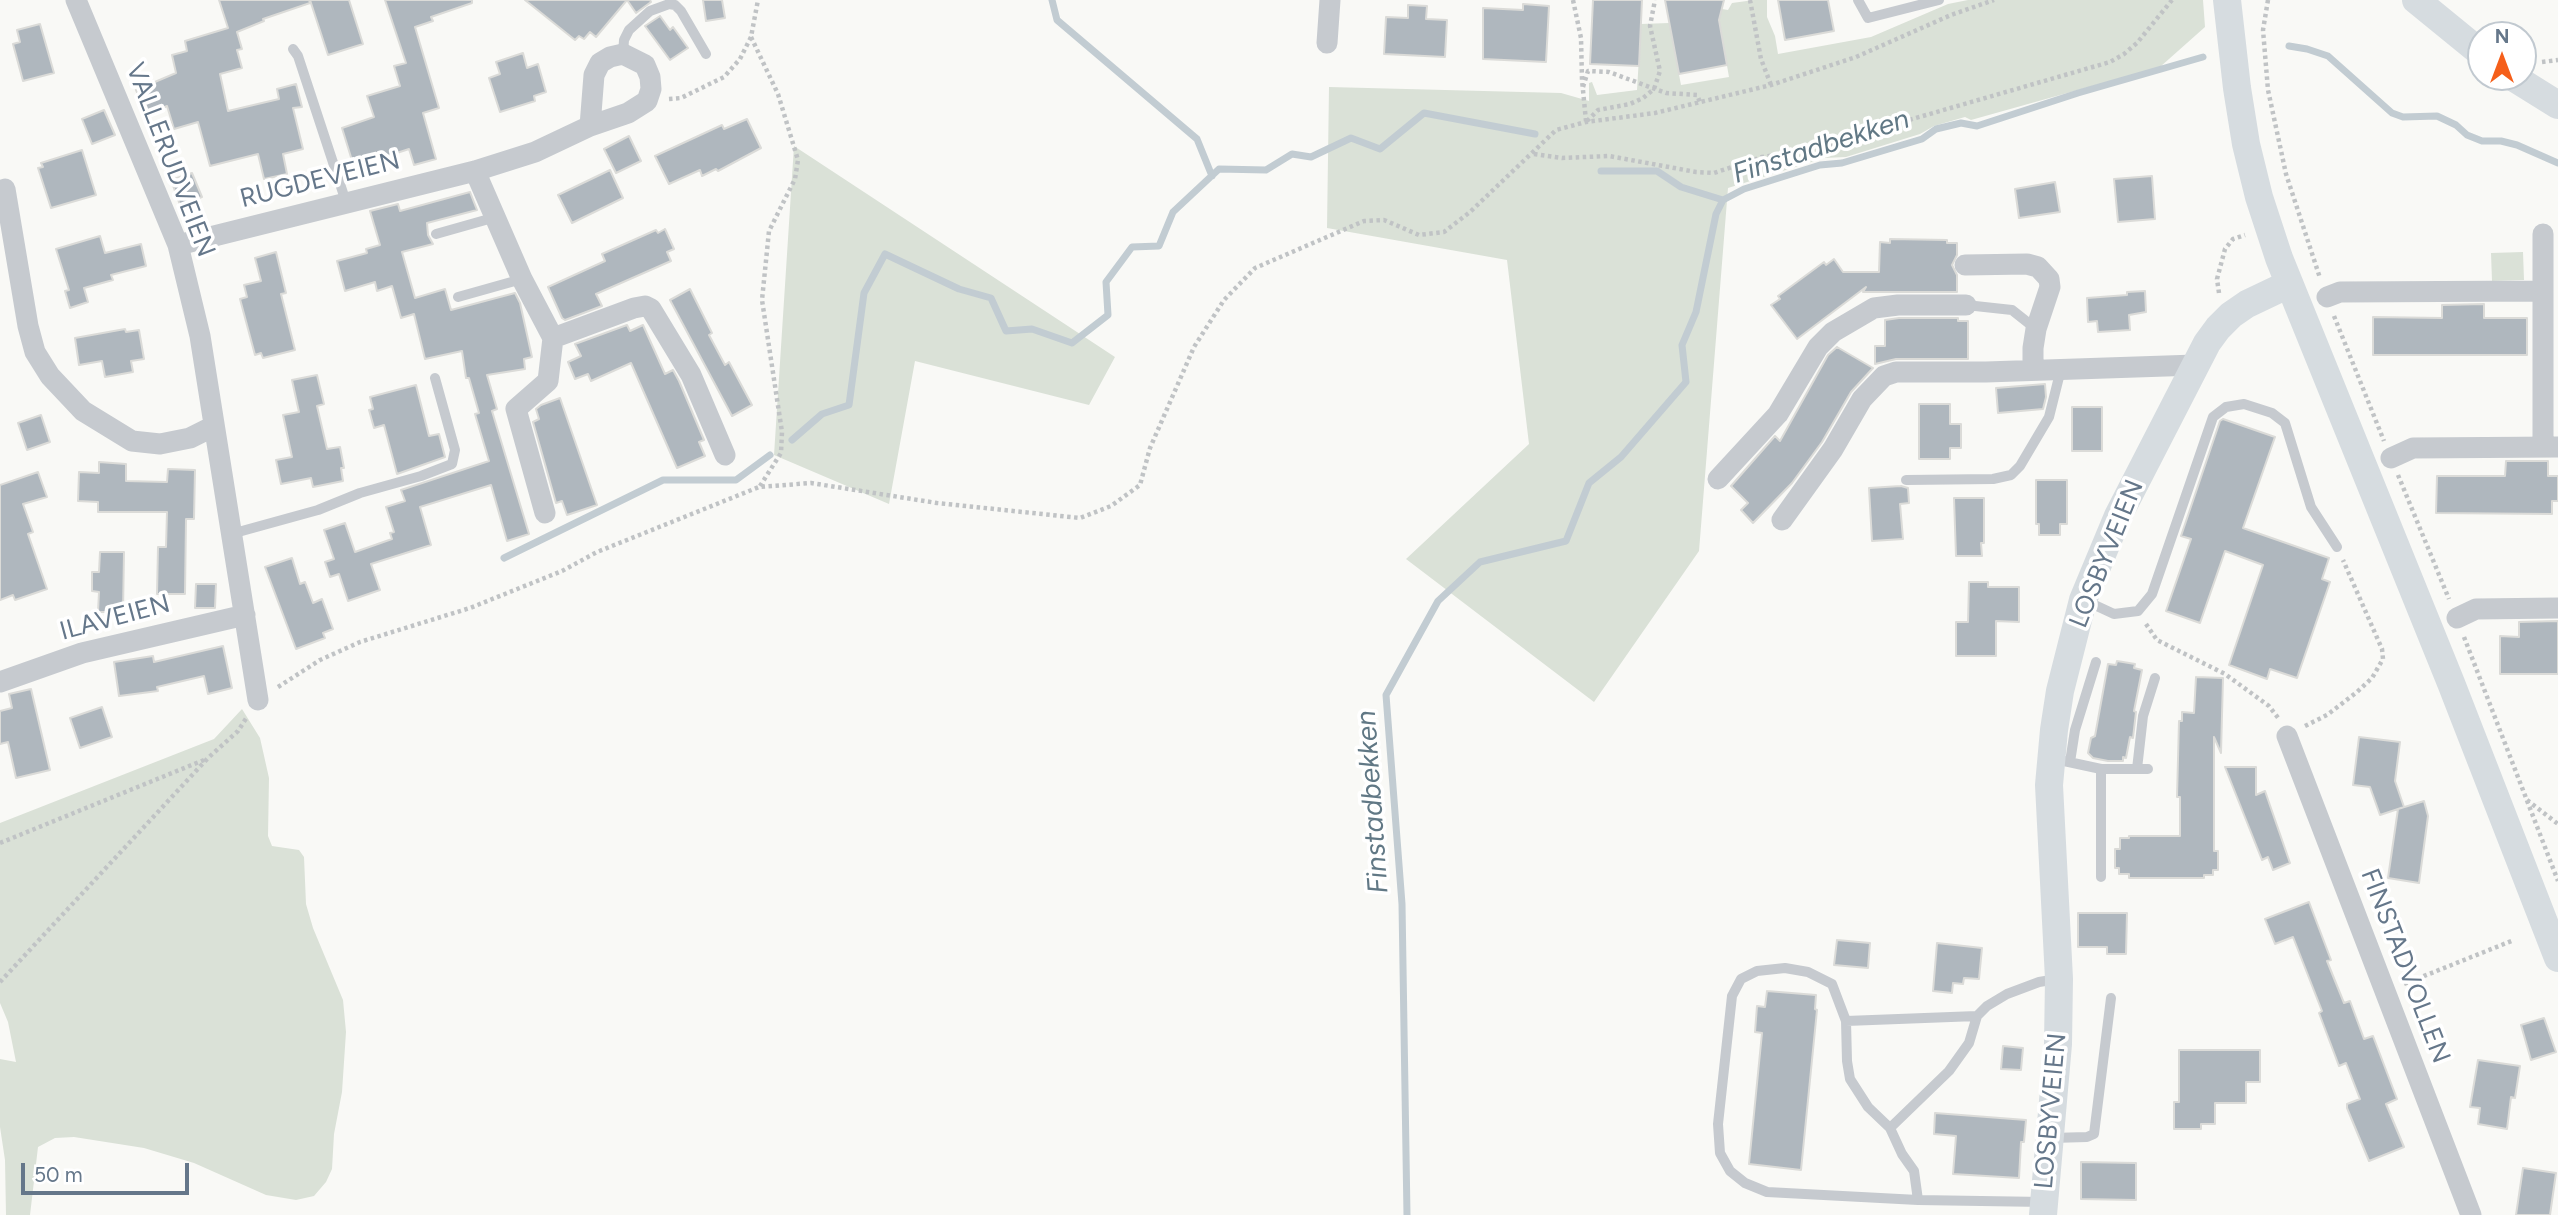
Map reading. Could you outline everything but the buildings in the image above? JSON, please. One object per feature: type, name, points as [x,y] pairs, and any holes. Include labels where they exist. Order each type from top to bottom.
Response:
[{"type":"main road","points":[[2227,0],[2246,144],[2259,197],[2289,284],[2451,683],[2558,958]]},
{"type":"main road","points":[[2416,0],[2467,42]]},
{"type":"main road","points":[[2536,91],[2558,105]]},
{"type":"main road","name":"LOSBYVEIEN","points":[[2043,1209],[2058,1044],[2059,979],[2049,785],[2061,760],[2060,691],[2083,600],[2118,516],[2218,328],[2247,304],[2289,284]]},
{"type":"street","name":"VALLERUDVEIEN","points":[[76,0],[178,245],[200,336],[258,700]]},
{"type":"street","points":[[1328,43],[1330,0]]},
{"type":"street","name":"RUGDEVEIEN","points":[[178,245],[475,171],[535,152],[590,126],[628,113],[647,101],[651,89],[650,76],[645,65],[623,54]]},
{"type":"street","points":[[590,126],[594,75],[603,61],[623,54]]},
{"type":"street","points":[[475,171],[522,279],[553,338],[548,381],[516,409],[544,513]]},
{"type":"street","points":[[5,189],[28,326],[35,352],[50,376],[83,411],[132,441],[160,444],[190,439],[214,426]]},
{"type":"street","points":[[2391,458],[2413,448],[2550,447],[2543,234]]},
{"type":"street","points":[[1965,265],[2027,264],[2045,272],[2050,287],[2036,329],[2034,370]]},
{"type":"street","points":[[2327,298],[2340,292],[2543,291]]},
{"type":"street","points":[[1718,479],[1778,414],[1818,347],[1833,332],[1874,308],[1898,305],[1966,305]]},
{"type":"street","points":[[553,338],[634,308],[645,306],[651,309],[691,375],[725,455]]},
{"type":"street","points":[[1782,520],[1833,449],[1862,399],[1884,376],[1896,372],[2196,365]]},
{"type":"street","points":[[2457,618],[2476,609],[2558,608]]},
{"type":"street","name":"ILAVEIEN","points":[[0,682],[82,653],[245,615]]},
{"type":"street","name":"FINSTADVOLLEN","points":[[2287,736],[2471,1215]]},
{"type":"lane","points":[[1858,0],[1868,18],[1939,0]]},
{"type":"lane","points":[[623,54],[624,40],[629,30],[650,10],[669,4],[681,10],[706,54]]},
{"type":"lane","points":[[293,49],[298,56],[346,202]]},
{"type":"lane","points":[[436,234],[496,217]]},
{"type":"lane","points":[[458,297],[522,279]]},
{"type":"lane","points":[[1966,305],[2012,310],[2036,329]]},
{"type":"lane","points":[[1906,481],[1993,479],[2011,475],[2020,466],[2049,417],[2061,369]]},
{"type":"lane","points":[[232,534],[318,510],[360,493],[421,476],[452,464],[455,450],[435,378]]},
{"type":"lane","points":[[2083,600],[2114,614],[2138,611],[2152,594],[2213,417],[2226,407],[2244,404],[2272,413],[2285,424],[2311,507],[2337,547]]},
{"type":"lane","points":[[2096,662],[2075,730],[2061,760],[2101,769],[2142,769],[2143,716],[2155,678]]},
{"type":"lane","points":[[2101,769],[2101,877]]},
{"type":"lane","points":[[1918,1200],[1914,1171],[1902,1154],[1890,1128],[1868,1107],[1850,1080],[1846,1021],[1832,984],[1808,972],[1785,968],[1758,971],[1741,979],[1732,996],[1718,1125],[1720,1153],[1730,1171],[1745,1183],[1766,1192],[2043,1209]]},
{"type":"lane","points":[[1846,1021],[1977,1016],[2007,994],[2039,982],[2059,979]]},
{"type":"lane","points":[[2049,1138],[2087,1137],[2094,1134],[2111,998]]},
{"type":"lane","points":[[1890,1128],[1956,1062],[1969,1044],[1977,1016]]},
{"type":"path","points":[[1573,0],[1581,37],[1587,121]]},
{"type":"path","points":[[1587,121],[1598,110],[1630,104],[1654,89],[1660,71],[1650,26],[1655,0]]},
{"type":"path","points":[[1750,0],[1761,58],[1771,85]]},
{"type":"path","points":[[0,982],[208,758],[238,732],[258,700],[320,660],[360,642],[471,608],[562,571],[597,552],[759,487],[811,484],[937,503],[1080,518],[1111,506],[1140,485],[1150,448],[1194,347],[1224,300],[1255,268],[1364,221],[1384,220],[1419,235],[1444,232],[1471,212],[1556,130],[1587,121],[1655,113],[1771,85],[1856,57],[1951,15],[1994,0]]},
{"type":"path","points":[[1533,154],[1562,158],[1609,156],[1714,173],[1762,157],[1825,148],[1895,124],[2109,62],[2137,43],[2172,0]]},
{"type":"path","points":[[751,37],[778,94],[798,160],[795,179],[769,231],[762,300],[782,432],[780,453],[759,487]]},
{"type":"path","points":[[2542,62],[2558,60]]},
{"type":"path","points":[[1583,87],[1588,71],[1609,72],[1666,93],[1697,95],[1700,102]]},
{"type":"path","points":[[2231,316],[2219,294],[2217,279],[2228,243],[2246,235]]},
{"type":"path","points":[[2138,611],[2157,640],[2225,674],[2258,697],[2277,716],[2287,736],[2327,715],[2357,692],[2372,678],[2383,659],[2382,649],[2337,547]]},
{"type":"path","points":[[0,843],[208,758]]},
{"type":"path","points":[[2526,800],[2558,824]]},
{"type":"path","points":[[2384,992],[2514,940]]},
{"type":"shaded area","points":[[1767,0],[1767,17],[1775,36],[1778,54],[1871,37],[1948,4],[1968,0],[2203,0],[2205,27],[2160,67],[1971,120],[1965,117],[1846,157],[1824,158],[1728,188],[1699,551],[1594,702],[1406,559],[1529,444],[1507,260],[1327,228],[1329,87],[1561,93],[1589,101],[1589,83],[1592,82],[1597,95],[1637,90],[1641,24],[1669,23],[1681,85],[1729,77],[1719,20],[1722,9],[1728,10],[1732,3]]},
{"type":"shaded area","points":[[794,146],[1115,357],[1089,405],[915,361],[889,504],[774,455]]},
{"type":"shaded area","points":[[2523,252],[2524,280],[2492,281],[2491,253]]},
{"type":"shaded area","points":[[242,709],[260,738],[269,778],[268,836],[272,846],[299,850],[304,857],[306,904],[343,1000],[346,1032],[342,1092],[334,1134],[332,1169],[326,1182],[314,1196],[296,1200],[266,1195],[194,1163],[144,1148],[74,1137],[55,1138],[38,1147],[30,1215],[6,1215],[5,1160],[0,1127],[0,1059],[16,1062],[8,1022],[0,1003],[0,823],[214,739]]},
{"type":"waterway","points":[[1052,0],[1057,20],[1197,139],[1212,176]]},
{"type":"waterway","points":[[2289,46],[2328,56],[2392,113],[2403,117],[2437,116],[2482,141],[2501,141],[2517,145],[2558,163]]},
{"type":"waterway","name":"Finstadbekken","points":[[1407,1215],[1402,904],[1386,695],[1438,601],[1480,562],[1566,541],[1589,483],[1621,457],[1686,382],[1682,345],[1696,312],[1716,214],[1723,200],[1744,189],[1820,165],[1842,163],[1922,139],[1936,129],[1961,123],[1977,126],[2203,57]]},
{"type":"waterway","points":[[792,440],[822,414],[849,405],[864,293],[885,254],[959,289],[991,298],[1006,331],[1032,329],[1072,343],[1108,315],[1106,282],[1132,247],[1159,246],[1173,212],[1219,169],[1266,170],[1292,154],[1311,157],[1351,138],[1380,149],[1424,113],[1535,134]]},
{"type":"waterway","points":[[1601,171],[1657,171],[1681,187],[1723,200]]},
{"type":"waterway","points":[[504,558],[663,480],[736,480],[770,455]]}]
